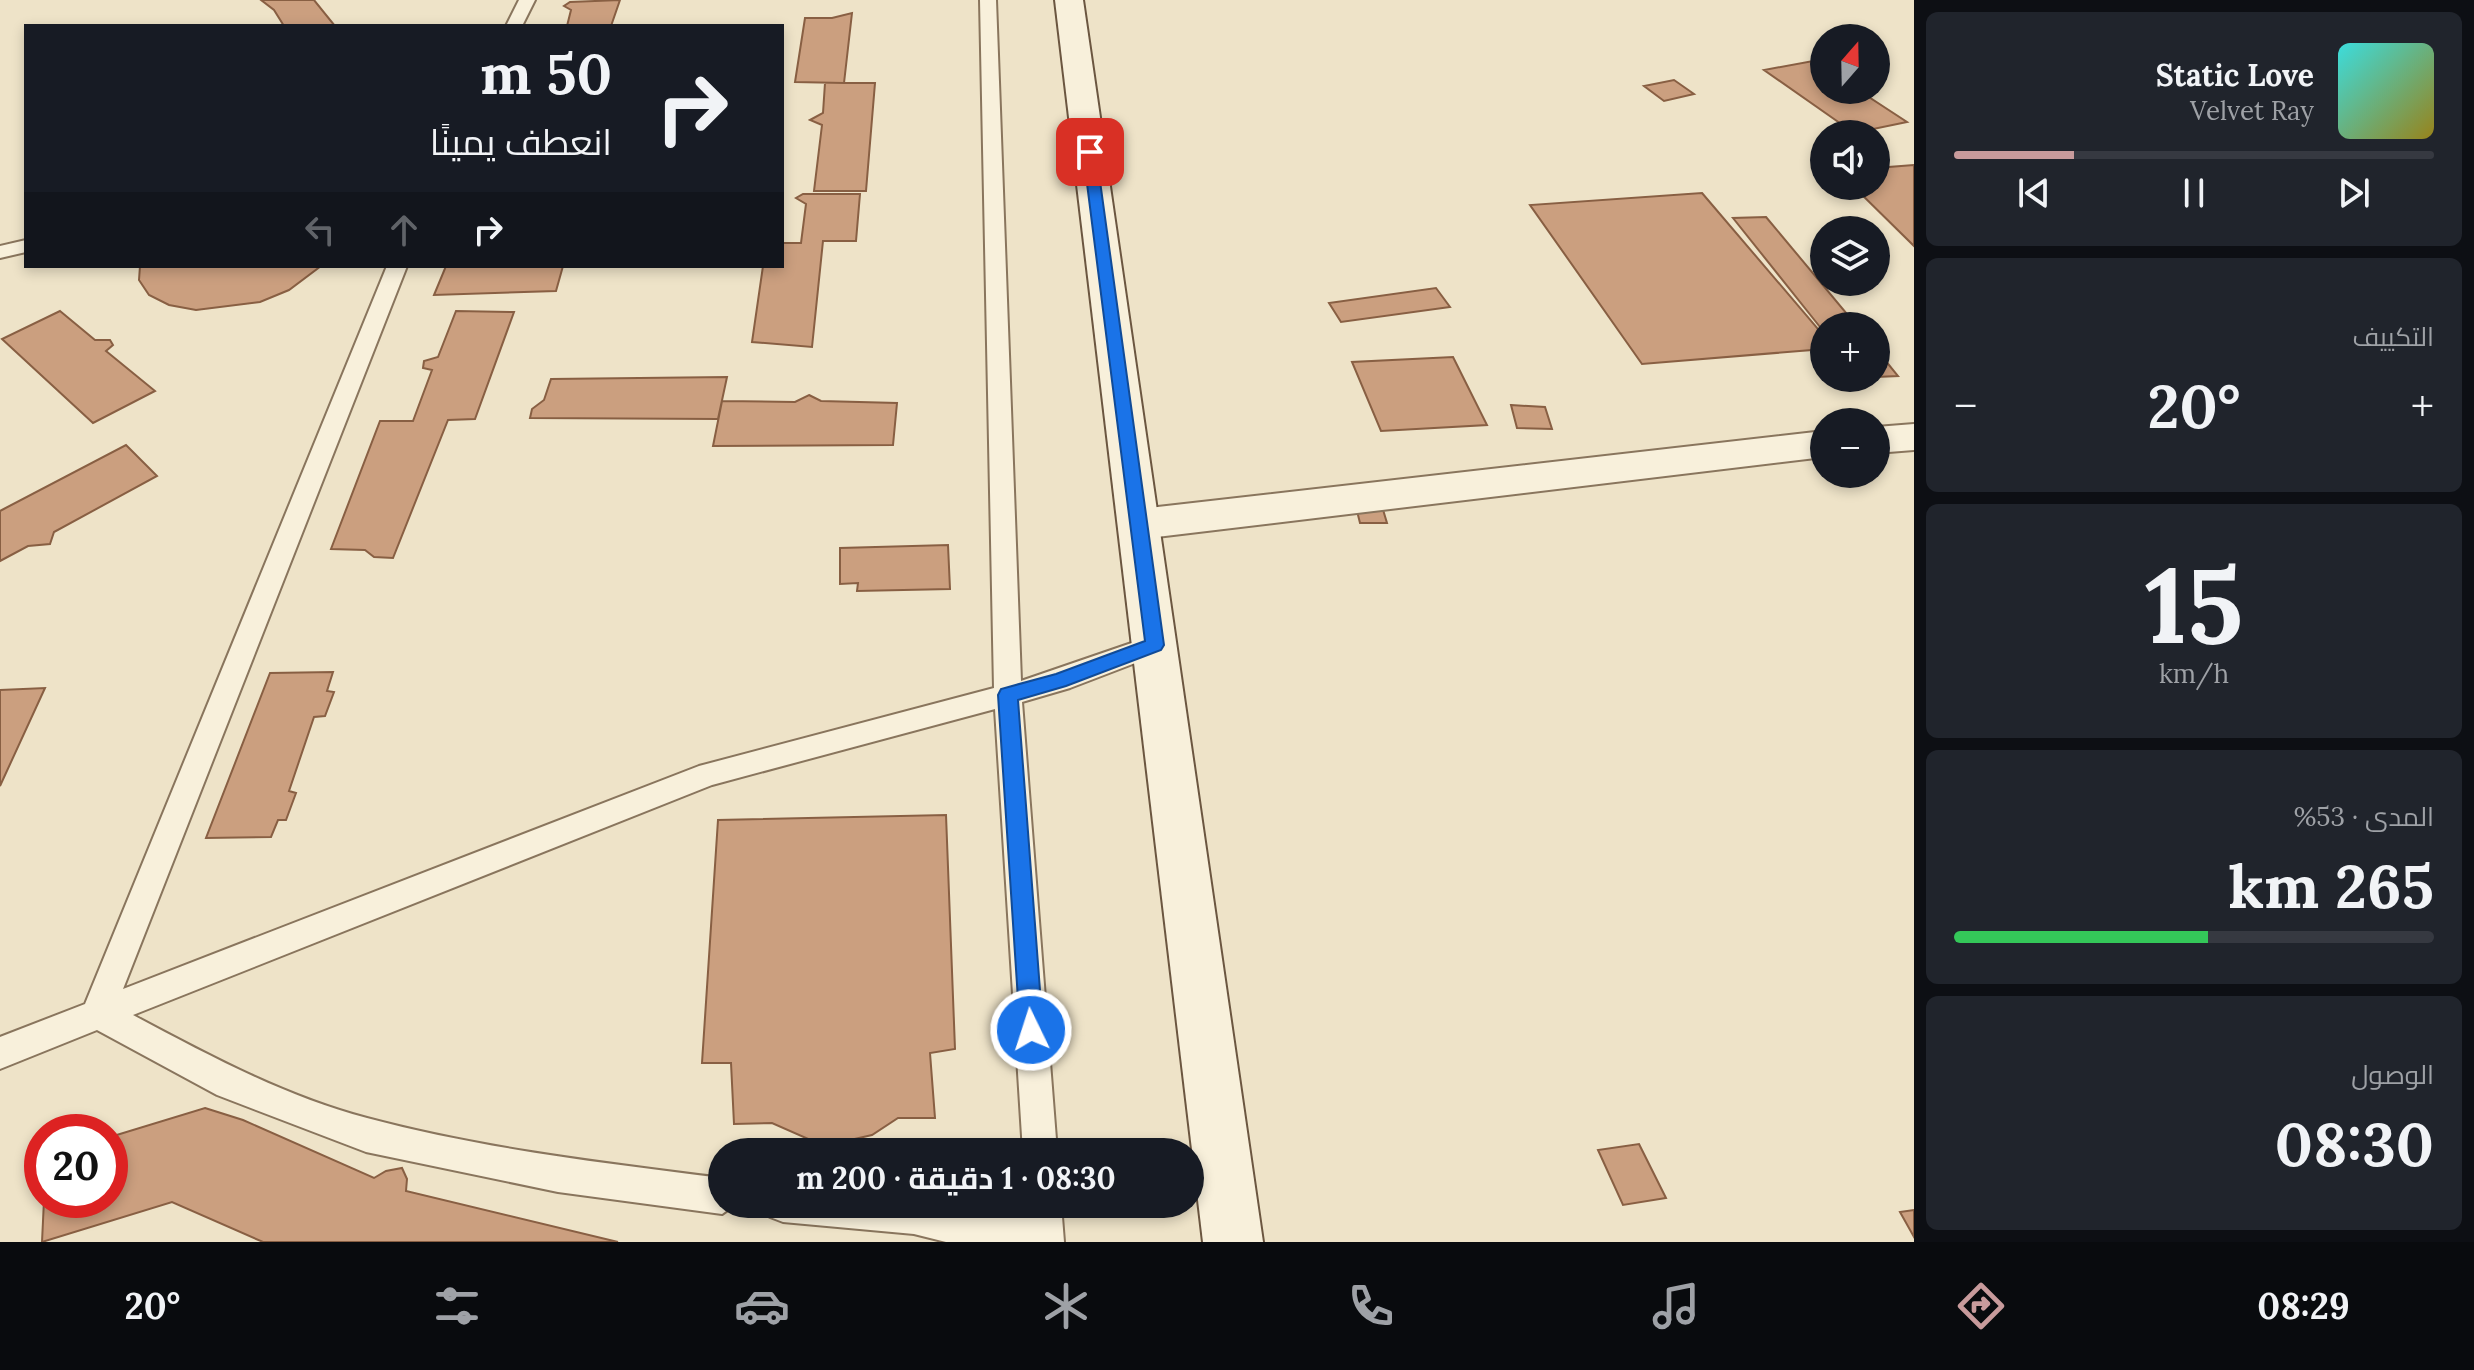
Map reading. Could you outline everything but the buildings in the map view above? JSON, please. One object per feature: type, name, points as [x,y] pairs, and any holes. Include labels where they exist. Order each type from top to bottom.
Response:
[{"type":"main road","points":[[1069,0],[1233,1242]]},
{"type":"main road","points":[[1890,439],[1914,437]]},
{"type":"main road","points":[[1140,524],[1810,446]]},
{"type":"lane","points":[[515,24],[527,0]]},
{"type":"lane","points":[[988,0],[1008,695],[1039,1138]]},
{"type":"lane","points":[[0,252],[24,246]]},
{"type":"lane","points":[[97,1013],[396,268]]},
{"type":"lane","points":[[0,1053],[709,774],[1060,681],[1155,645]]},
{"type":"lane","points":[[97,1013],[229,1084],[366,1135],[558,1175],[708,1194]]},
{"type":"lane","points":[[922,1218],[984,1234],[1045,1228]]},
{"type":"route","points":[[1031,1030],[1008,695],[1060,681],[1155,645],[1090,152]]}]
